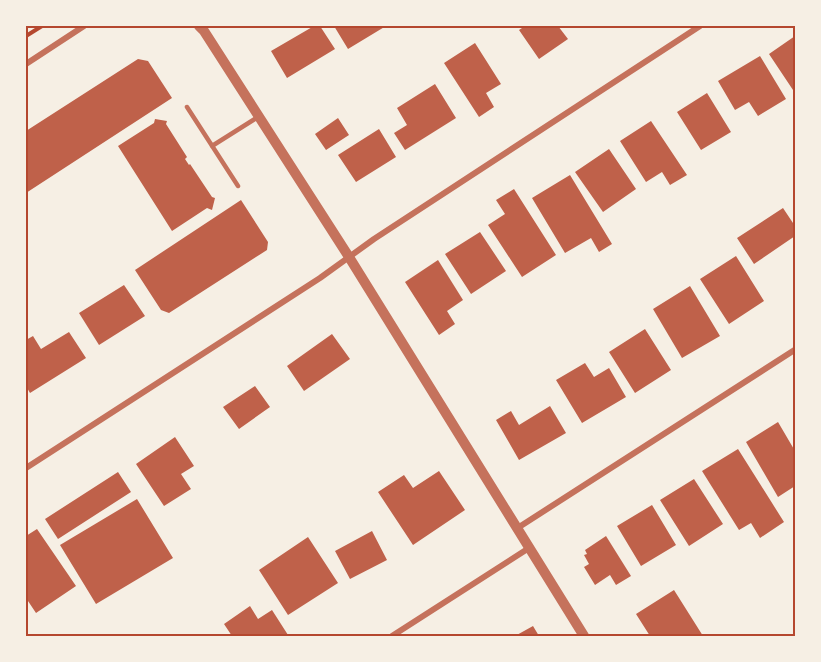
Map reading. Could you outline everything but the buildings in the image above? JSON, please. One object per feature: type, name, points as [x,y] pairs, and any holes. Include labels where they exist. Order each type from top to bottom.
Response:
[{"type":"street","points":[[26,64],[84,26]]},
{"type":"street","points":[[26,468],[320,278],[394,226],[700,26]]},
{"type":"street","points":[[204,27],[584,636]]},
{"type":"street","points":[[516,529],[795,349]]},
{"type":"street","points":[[392,636],[528,548]]},
{"type":"lane","points":[[187,107],[238,186]]},
{"type":"lane","points":[[212,146],[259,116]]},
{"type":"path","points":[[26,36],[42,26]]}]
